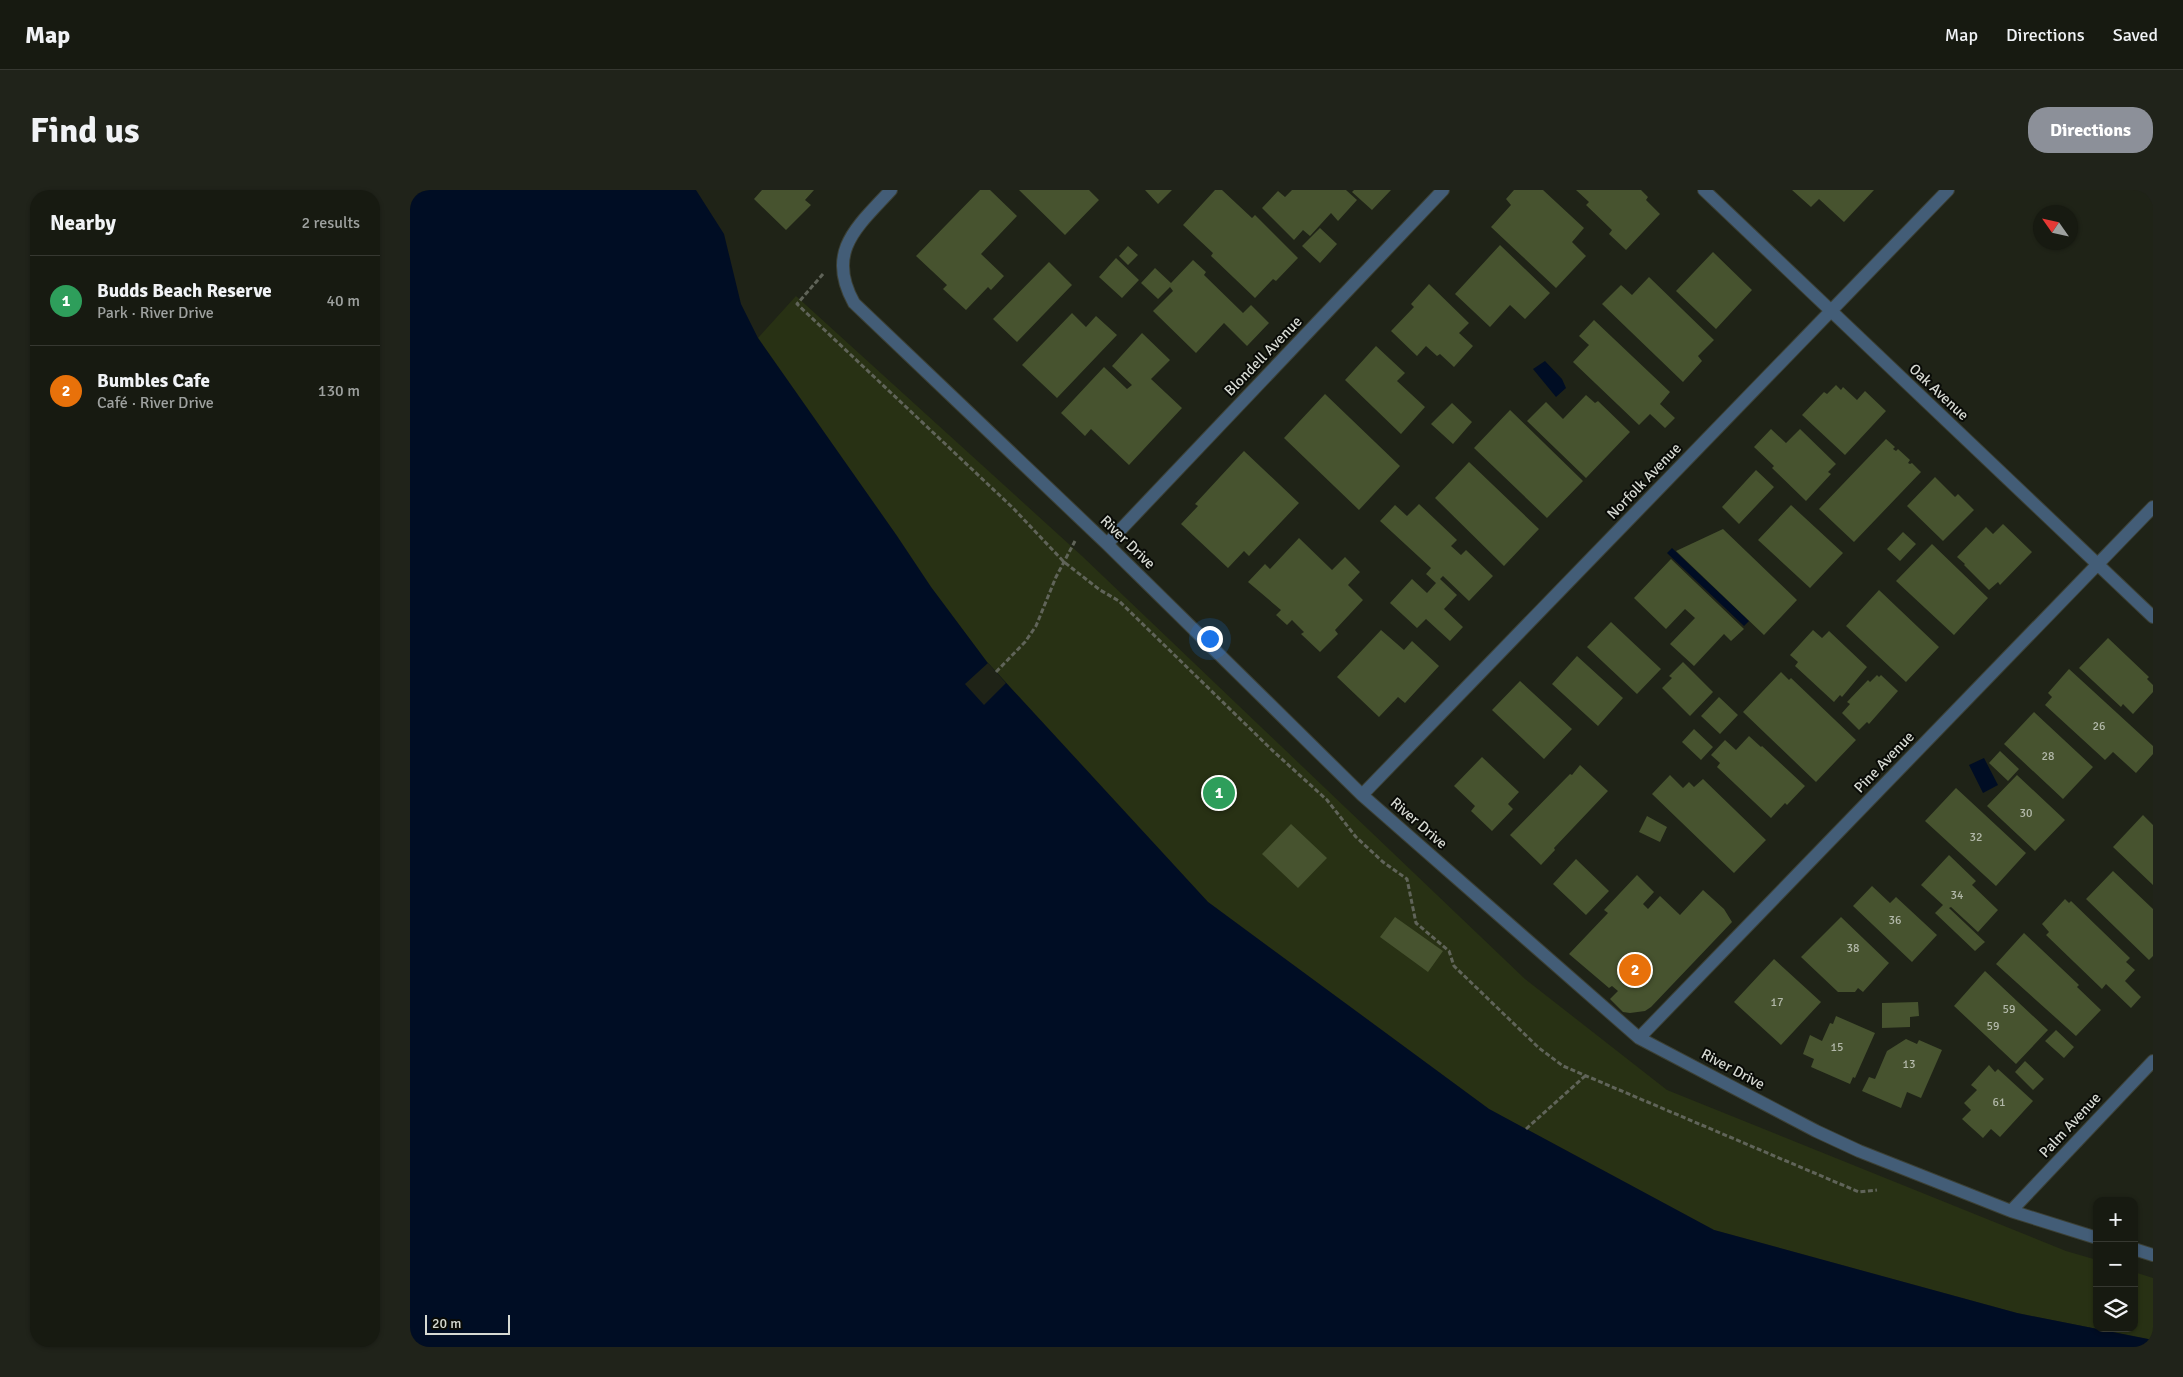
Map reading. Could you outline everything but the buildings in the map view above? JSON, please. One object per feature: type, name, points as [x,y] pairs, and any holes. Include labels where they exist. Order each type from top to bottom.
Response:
[{"type":"street","points":[[845,250],[853,232],[892,190]]},
{"type":"street","name":"Blondell Avenue","points":[[1107,544],[1443,190]]},
{"type":"street","name":"Oak Avenue","points":[[1704,190],[2153,617]]},
{"type":"street","name":"Norfolk Avenue","points":[[1362,794],[1948,190]]},
{"type":"street","name":"River Drive","points":[[845,250],[843,266],[845,287],[854,303],[1107,544],[1362,794],[1639,1038],[1816,1131],[2011,1211],[2093,1237]]},
{"type":"street","name":"Pine Avenue","points":[[1639,1038],[2153,508]]},
{"type":"street","name":"Palm Avenue","points":[[2011,1211],[2153,1061]]},
{"type":"street","points":[[2138,1251],[2153,1255]]},
{"type":"path","points":[[845,250],[797,304],[1013,508],[1064,562],[1100,590],[1120,601],[1273,751],[1327,800],[1356,838],[1383,862],[1407,879],[1416,923],[1449,951],[1454,966],[1539,1048],[1562,1066],[1859,1192],[1877,1190]]},
{"type":"path","points":[[996,672],[1025,642],[1036,626],[1064,562],[1085,523]]},
{"type":"path","points":[[1526,1129],[1585,1076]]},
{"type":"green space","points":[[796,296],[1082,556],[1525,979],[1667,1090],[2066,1251],[2093,1259],[2093,1328],[2017,1313],[1714,1230],[1489,1109],[1208,902],[987,662],[931,587],[758,338]]},
{"type":"green space","points":[[2138,1273],[2153,1278],[2153,1340],[2113,1332],[2138,1332]]},
{"type":"water","points":[[410,190],[696,190],[724,234],[741,304],[758,338],[931,587],[987,662],[1208,902],[1489,1109],[1714,1230],[2017,1313],[2093,1328],[2093,1332],[2113,1332],[2153,1340],[2153,1347],[410,1347]]},
{"type":"water","points":[[1545,361],[1562,379],[1566,388],[1556,397],[1533,369]]},
{"type":"water","points":[[1672,548],[1749,621],[1744,626],[1667,553]]},
{"type":"water","points":[[1984,758],[1998,785],[1983,793],[1969,765]]},
{"type":"pier","points":[[988,663],[1006,683],[984,705],[965,684]]},
{"type":"place","name":"Budds Beach Reserve","points":[[1219,793]]},
{"type":"place","name":"Bumbles Cafe","points":[[1635,970]]}]
